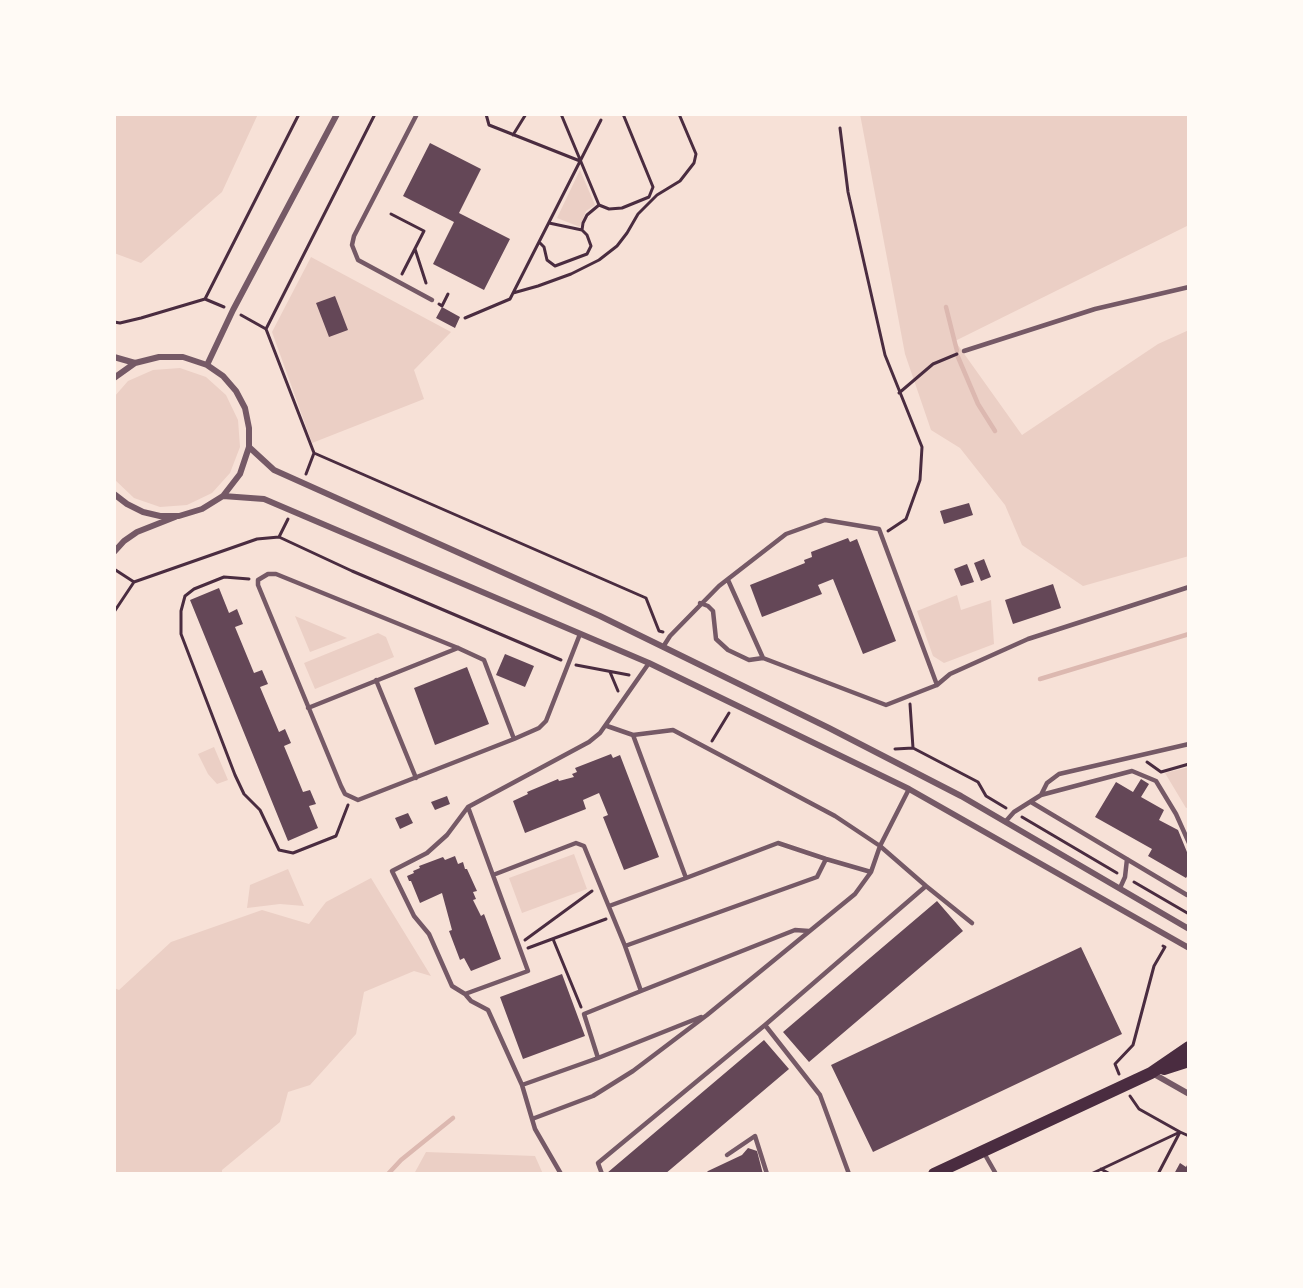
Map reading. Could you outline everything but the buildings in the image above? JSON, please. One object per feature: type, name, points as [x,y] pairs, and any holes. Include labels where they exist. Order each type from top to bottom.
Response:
[{"type":"main road","points":[[1151,1073],[1189,1047]]},
{"type":"main road","points":[[934,1174],[1151,1073],[1189,1061]]},
{"type":"street","points":[[207,365],[233,310],[337,114]]},
{"type":"street","points":[[114,357],[135,363]]},
{"type":"street","points":[[114,378],[135,363],[159,357],[183,357],[207,365],[223,376],[236,391],[245,408],[249,428],[249,447],[240,474],[223,496],[202,509],[137,532],[114,552]]},
{"type":"street","points":[[249,447],[274,470],[600,616],[961,795],[1189,927]]},
{"type":"street","points":[[114,494],[126,504],[143,512],[160,516],[179,516]]},
{"type":"street","points":[[223,496],[264,499],[649,663],[909,789],[1189,948]]},
{"type":"street","points":[[1151,1073],[1189,1094]]},
{"type":"lane","points":[[417,114],[353,241],[354,252],[358,260],[432,300]]},
{"type":"lane","points":[[964,351],[1095,309],[1189,287]]},
{"type":"lane","points":[[663,647],[670,636],[719,585],[786,534],[825,520],[879,529],[937,685]]},
{"type":"lane","points":[[514,740],[484,660],[276,574],[268,574],[258,580],[341,786],[345,794],[358,800],[416,778],[514,740],[529,734],[546,721],[580,634]]},
{"type":"lane","points":[[728,580],[763,658]]},
{"type":"lane","points":[[700,603],[713,611],[717,639],[728,650],[749,660],[763,658],[886,705],[937,685],[950,674],[1028,639],[1189,587]]},
{"type":"lane","points":[[308,708],[458,648]]},
{"type":"lane","points":[[561,1174],[535,1129],[522,1085],[489,1010],[471,1001],[452,986],[429,934],[414,916],[392,871],[427,853],[447,835],[468,807],[589,742],[606,726],[649,663]]},
{"type":"lane","points":[[376,680],[416,778]]},
{"type":"lane","points":[[606,726],[633,735],[673,730],[835,816],[880,846],[972,923]]},
{"type":"lane","points":[[633,735],[686,878]]},
{"type":"lane","points":[[1041,795],[1047,783],[1059,774],[1189,744]]},
{"type":"lane","points":[[1006,821],[1014,812],[1041,795],[1132,771],[1156,781],[1176,814],[1189,843]]},
{"type":"lane","points":[[532,1119],[593,1096],[633,1071],[707,1015],[855,894],[871,872],[880,846],[909,789]]},
{"type":"lane","points":[[1031,802],[1188,895]]},
{"type":"lane","points":[[465,994],[528,971],[468,807]]},
{"type":"lane","points":[[493,875],[576,843],[584,846],[626,946],[641,991]]},
{"type":"lane","points":[[609,906],[778,843],[871,872]]},
{"type":"lane","points":[[626,946],[818,877],[826,859]]},
{"type":"lane","points":[[1120,888],[1125,877],[1127,859]]},
{"type":"lane","points":[[602,1174],[598,1164],[765,1025],[926,886]]},
{"type":"lane","points":[[598,1058],[584,1014],[795,930],[809,931]]},
{"type":"lane","points":[[522,1085],[707,1015]]},
{"type":"lane","points":[[765,1025],[820,1095],[849,1174]]},
{"type":"lane","points":[[728,1155],[755,1136],[767,1174]]},
{"type":"lane","points":[[983,1151],[996,1174]]},
{"type":"path","points":[[205,299],[298,114]]},
{"type":"path","points":[[266,329],[375,114]]},
{"type":"path","points":[[486,114],[489,125],[580,161]]},
{"type":"path","points":[[513,135],[526,114]]},
{"type":"path","points":[[561,114],[598,205],[609,209],[622,208],[650,199],[680,181],[694,163],[696,154],[680,114]]},
{"type":"path","points":[[513,293],[571,274],[599,260],[617,246],[650,199],[653,187],[623,114]]},
{"type":"path","points":[[465,318],[510,299],[601,120]]},
{"type":"path","points":[[840,128],[848,192],[885,355],[922,447],[920,480],[906,519],[881,535]]},
{"type":"path","points":[[582,230],[587,215],[598,205]]},
{"type":"path","points":[[391,214],[424,231],[398,282]]},
{"type":"path","points":[[539,242],[544,247],[547,260],[555,266],[587,254],[591,246],[588,235],[582,230],[549,223]]},
{"type":"path","points":[[415,249],[426,283]]},
{"type":"path","points":[[114,322],[120,323],[141,318],[205,299],[233,310],[266,329],[314,453],[303,483]]},
{"type":"path","points":[[899,393],[933,364],[964,351]]},
{"type":"path","points":[[314,453],[646,598],[659,630],[670,636]]},
{"type":"path","points":[[279,537],[292,511]]},
{"type":"path","points":[[114,612],[134,582],[257,539],[279,537],[352,571],[568,663],[641,677]]},
{"type":"path","points":[[114,569],[134,582]]},
{"type":"path","points":[[258,580],[224,577],[185,596],[181,611],[180,633],[235,775],[244,794],[260,810],[279,850],[293,853],[336,836],[351,798]]},
{"type":"path","points":[[610,672],[623,703]]},
{"type":"path","points":[[909,697],[913,747]]},
{"type":"path","points":[[518,945],[600,885]]},
{"type":"path","points":[[521,951],[613,916]]},
{"type":"path","points":[[553,939],[584,1014]]},
{"type":"path","points":[[1155,941],[1165,947],[1154,966],[1133,1045],[1114,1064],[1139,1109],[1189,1136]]},
{"type":"path","points":[[1091,1174],[1180,1132]]},
{"type":"path","points":[[1158,1174],[1180,1132]]},
{"type":"path","points":[[1101,1169],[1110,1174]]},
{"type":"shaded area","points":[[114,114],[258,114],[222,192],[141,263],[114,253]]},
{"type":"shaded area","points":[[860,114],[1189,114],[1189,225],[955,341],[1022,435],[1158,344],[1189,330],[1189,556],[1083,586],[1022,545],[1005,505],[960,448],[931,430],[905,354]]},
{"type":"shaded area","points":[[580,170],[595,205],[586,211],[580,227],[557,218]]},
{"type":"shaded area","points":[[311,257],[451,332],[414,370],[424,399],[312,443],[272,332]]},
{"type":"shaded area","points":[[180,368],[206,377],[226,395],[238,420],[240,447],[230,473],[212,493],[187,505],[160,507],[134,498],[114,479],[114,397],[128,381],[153,370]]},
{"type":"shaded area","points":[[957,595],[961,610],[991,600],[994,644],[944,663],[933,656],[917,611]]},
{"type":"shaded area","points":[[295,616],[347,638],[310,652]]},
{"type":"shaded area","points":[[378,633],[386,637],[394,657],[315,689],[304,663]]},
{"type":"shaded area","points":[[214,747],[228,780],[217,784],[208,774],[198,754]]},
{"type":"shaded area","points":[[1189,767],[1189,807],[1186,808],[1165,773]]},
{"type":"shaded area","points":[[574,854],[587,889],[522,913],[509,878]]},
{"type":"shaded area","points":[[288,869],[304,906],[280,904],[247,908],[250,885]]},
{"type":"shaded area","points":[[371,878],[431,976],[414,971],[364,992],[356,1034],[310,1085],[288,1092],[280,1122],[222,1170],[222,1174],[114,1174],[114,988],[119,990],[171,942],[262,910],[309,924],[326,902]]},
{"type":"shaded area","points":[[426,1152],[535,1156],[543,1174],[414,1174]]},
{"type":"waterway","points":[[946,307],[957,351]]},
{"type":"waterway","points":[[958,357],[978,404],[995,431]]},
{"type":"waterway","points":[[1040,679],[1189,634]]},
{"type":"waterway","points":[[388,1174],[401,1160],[453,1118]]}]
